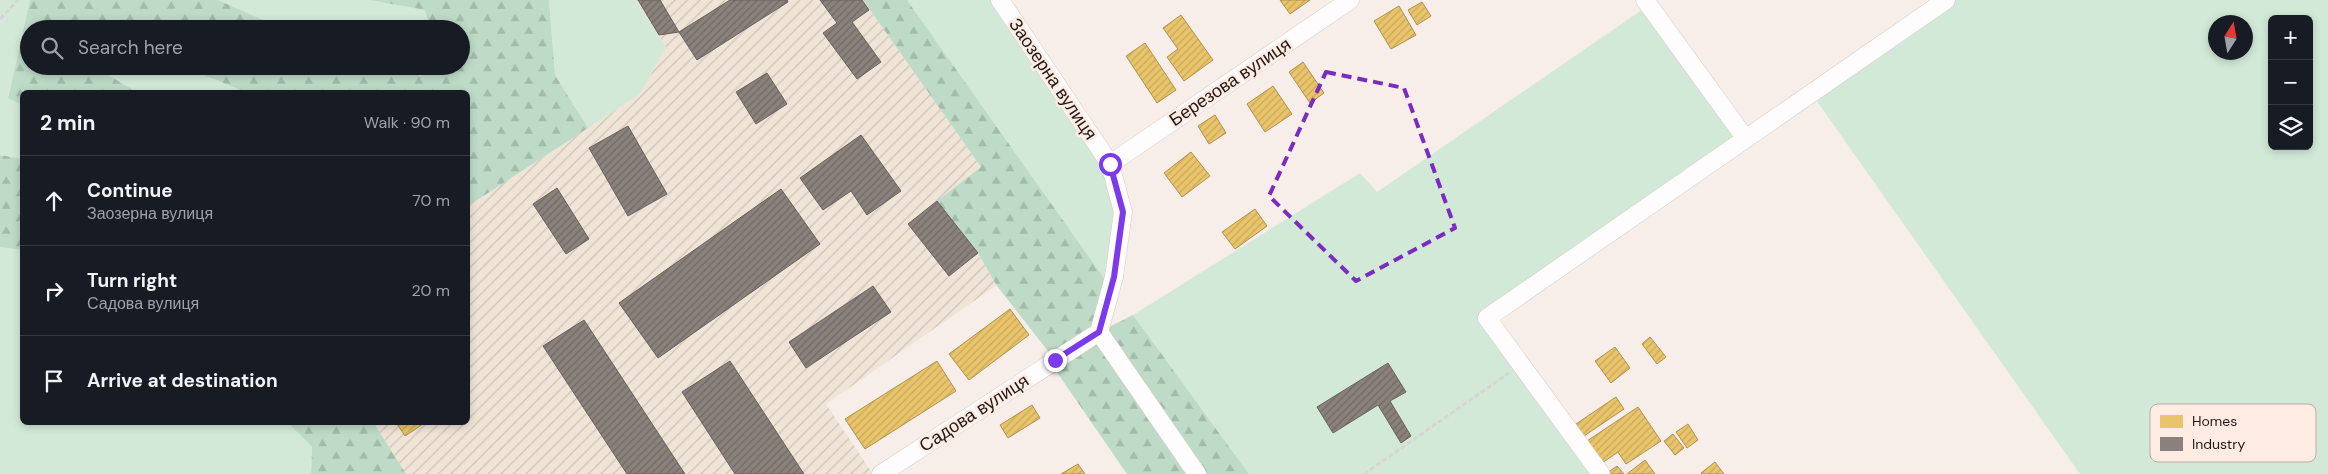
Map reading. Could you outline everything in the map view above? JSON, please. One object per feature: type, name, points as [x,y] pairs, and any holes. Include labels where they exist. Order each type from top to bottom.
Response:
[{"type":"street","name":"Заозерна вулиця","points":[[1000,0],[1110,164],[1123,212],[1114,277],[1099,332]]},
{"type":"street","name":"Березова вулиця","points":[[1110,164],[1350,0]]},
{"type":"street","points":[[1645,0],[1743,135]]},
{"type":"street","points":[[1601,474],[1487,318],[1946,0]]},
{"type":"street","points":[[1099,332],[1198,474]]},
{"type":"street","name":"Садова вулиця","points":[[881,474],[1099,332]]},
{"type":"path","points":[[0,18],[18,0]]},
{"type":"path","points":[[1364,474],[1521,364]]},
{"type":"highlighted area","points":[[1326,72],[1404,88],[1455,228],[1356,281],[1269,196]]},
{"type":"shaded area","points":[[636,0],[863,0],[981,167],[978,253],[997,285],[826,404],[873,474],[406,474],[375,425],[470,425],[470,205],[640,94],[666,47]]},
{"type":"green space","points":[[0,0],[30,0],[25,20],[20,20],[20,44],[8,97],[20,104],[20,159],[0,155]]},
{"type":"green space","points":[[30,0],[218,0],[264,20],[26,20]]},
{"type":"green space","points":[[218,0],[369,0],[425,10],[428,20],[264,20]]},
{"type":"green space","points":[[369,0],[549,0],[555,75],[588,128],[470,205],[470,90],[240,90],[202,75],[470,75],[470,20],[428,20],[425,10]]},
{"type":"green space","points":[[549,0],[636,0],[666,47],[640,94],[588,128],[555,75]]},
{"type":"green space","points":[[863,0],[907,0],[1111,288],[1099,332],[1133,315],[1249,474],[1127,474],[1054,368],[1055,360],[997,286],[978,253],[937,201],[981,167]]},
{"type":"green space","points":[[907,0],[1000,0],[1110,164],[1123,212],[1111,288]]},
{"type":"green space","points":[[1948,0],[2328,0],[2328,474],[2080,474],[1811,93]]},
{"type":"green space","points":[[1649,5],[1743,135],[1488,318],[1597,474],[1249,474],[1133,315],[1360,173],[1377,192]]},
{"type":"green space","points":[[20,45],[20,75],[108,75],[134,90],[20,90],[20,104],[8,98]]},
{"type":"green space","points":[[108,75],[202,75],[240,90],[134,90]]},
{"type":"green space","points":[[0,155],[20,159],[20,250],[0,247]]},
{"type":"green space","points":[[0,247],[20,250],[20,425],[290,425],[312,447],[311,474],[0,474]]},
{"type":"green space","points":[[290,425],[375,425],[406,474],[311,474],[312,447]]},
{"type":"building: Homes","points":[[1280,0],[1310,0],[1290,14]]},
{"type":"building: Homes","points":[[1422,2],[1431,16],[1417,25],[1408,10]]},
{"type":"building: Homes","points":[[1399,6],[1416,35],[1391,49],[1374,21]]},
{"type":"building: Homes","points":[[1181,15],[1213,60],[1184,81],[1167,57],[1178,49],[1163,28]]},
{"type":"building: Homes","points":[[1145,43],[1176,90],[1157,103],[1126,56]]},
{"type":"building: Homes","points":[[1303,62],[1324,93],[1310,103],[1289,72]]},
{"type":"building: Homes","points":[[1273,86],[1292,114],[1265,132],[1247,104]]},
{"type":"building: Homes","points":[[1215,115],[1226,133],[1209,144],[1198,126]]},
{"type":"building: Homes","points":[[1191,152],[1210,176],[1182,197],[1164,173]]},
{"type":"building: Homes","points":[[1255,209],[1267,226],[1235,249],[1222,232]]},
{"type":"building: Homes","points":[[1010,309],[1029,335],[969,380],[949,354]]},
{"type":"building: Homes","points":[[1650,337],[1666,357],[1657,364],[1642,344]]},
{"type":"building: Homes","points":[[1615,347],[1630,368],[1611,383],[1595,361]]},
{"type":"building: Homes","points":[[937,361],[956,391],[865,449],[845,419]]},
{"type":"building: Homes","points":[[1616,397],[1624,409],[1581,438],[1573,426]]},
{"type":"building: Homes","points":[[1032,405],[1040,418],[1008,438],[1000,425]]},
{"type":"building: Homes","points":[[1638,407],[1661,441],[1626,464],[1618,452],[1599,465],[1584,443]]},
{"type":"building: Homes","points":[[1688,424],[1698,440],[1687,448],[1676,432]]},
{"type":"building: Homes","points":[[398,425],[422,425],[405,436]]},
{"type":"building: Homes","points":[[1673,434],[1684,448],[1675,455],[1664,441]]},
{"type":"building: Homes","points":[[1645,460],[1655,474],[1627,474]]},
{"type":"building: Homes","points":[[1715,462],[1724,474],[1701,473]]},
{"type":"building: Homes","points":[[1078,464],[1085,474],[1061,474]]},
{"type":"building: Homes","points":[[1617,466],[1624,474],[1607,473]]},
{"type":"building: Industry","points":[[638,0],[660,0],[679,32],[659,35]]},
{"type":"building: Industry","points":[[730,0],[787,0],[788,2],[697,60],[679,32]]},
{"type":"building: Industry","points":[[820,0],[862,0],[869,10],[852,22],[881,62],[857,79],[823,33],[837,23]]},
{"type":"building: Industry","points":[[767,73],[787,104],[756,124],[736,92]]},
{"type":"building: Industry","points":[[628,126],[667,194],[628,216],[589,148]]},
{"type":"building: Industry","points":[[861,135],[901,191],[867,215],[851,191],[823,210],[800,178]]},
{"type":"building: Industry","points":[[557,188],[589,239],[566,254],[533,204]]},
{"type":"building: Industry","points":[[781,189],[820,244],[658,358],[619,303]]},
{"type":"building: Industry","points":[[937,201],[978,253],[949,276],[908,224]]},
{"type":"building: Industry","points":[[873,286],[891,312],[806,368],[789,342]]},
{"type":"building: Industry","points":[[584,320],[685,474],[627,474],[543,346]]},
{"type":"building: Industry","points":[[730,361],[804,474],[735,474],[682,392]]},
{"type":"building: Industry","points":[[1388,363],[1406,392],[1390,401],[1411,436],[1401,443],[1378,405],[1333,433],[1317,407]]},
{"type":"route","points":[[1055,360],[1099,332],[1114,277],[1123,212],[1110,164]]}]
